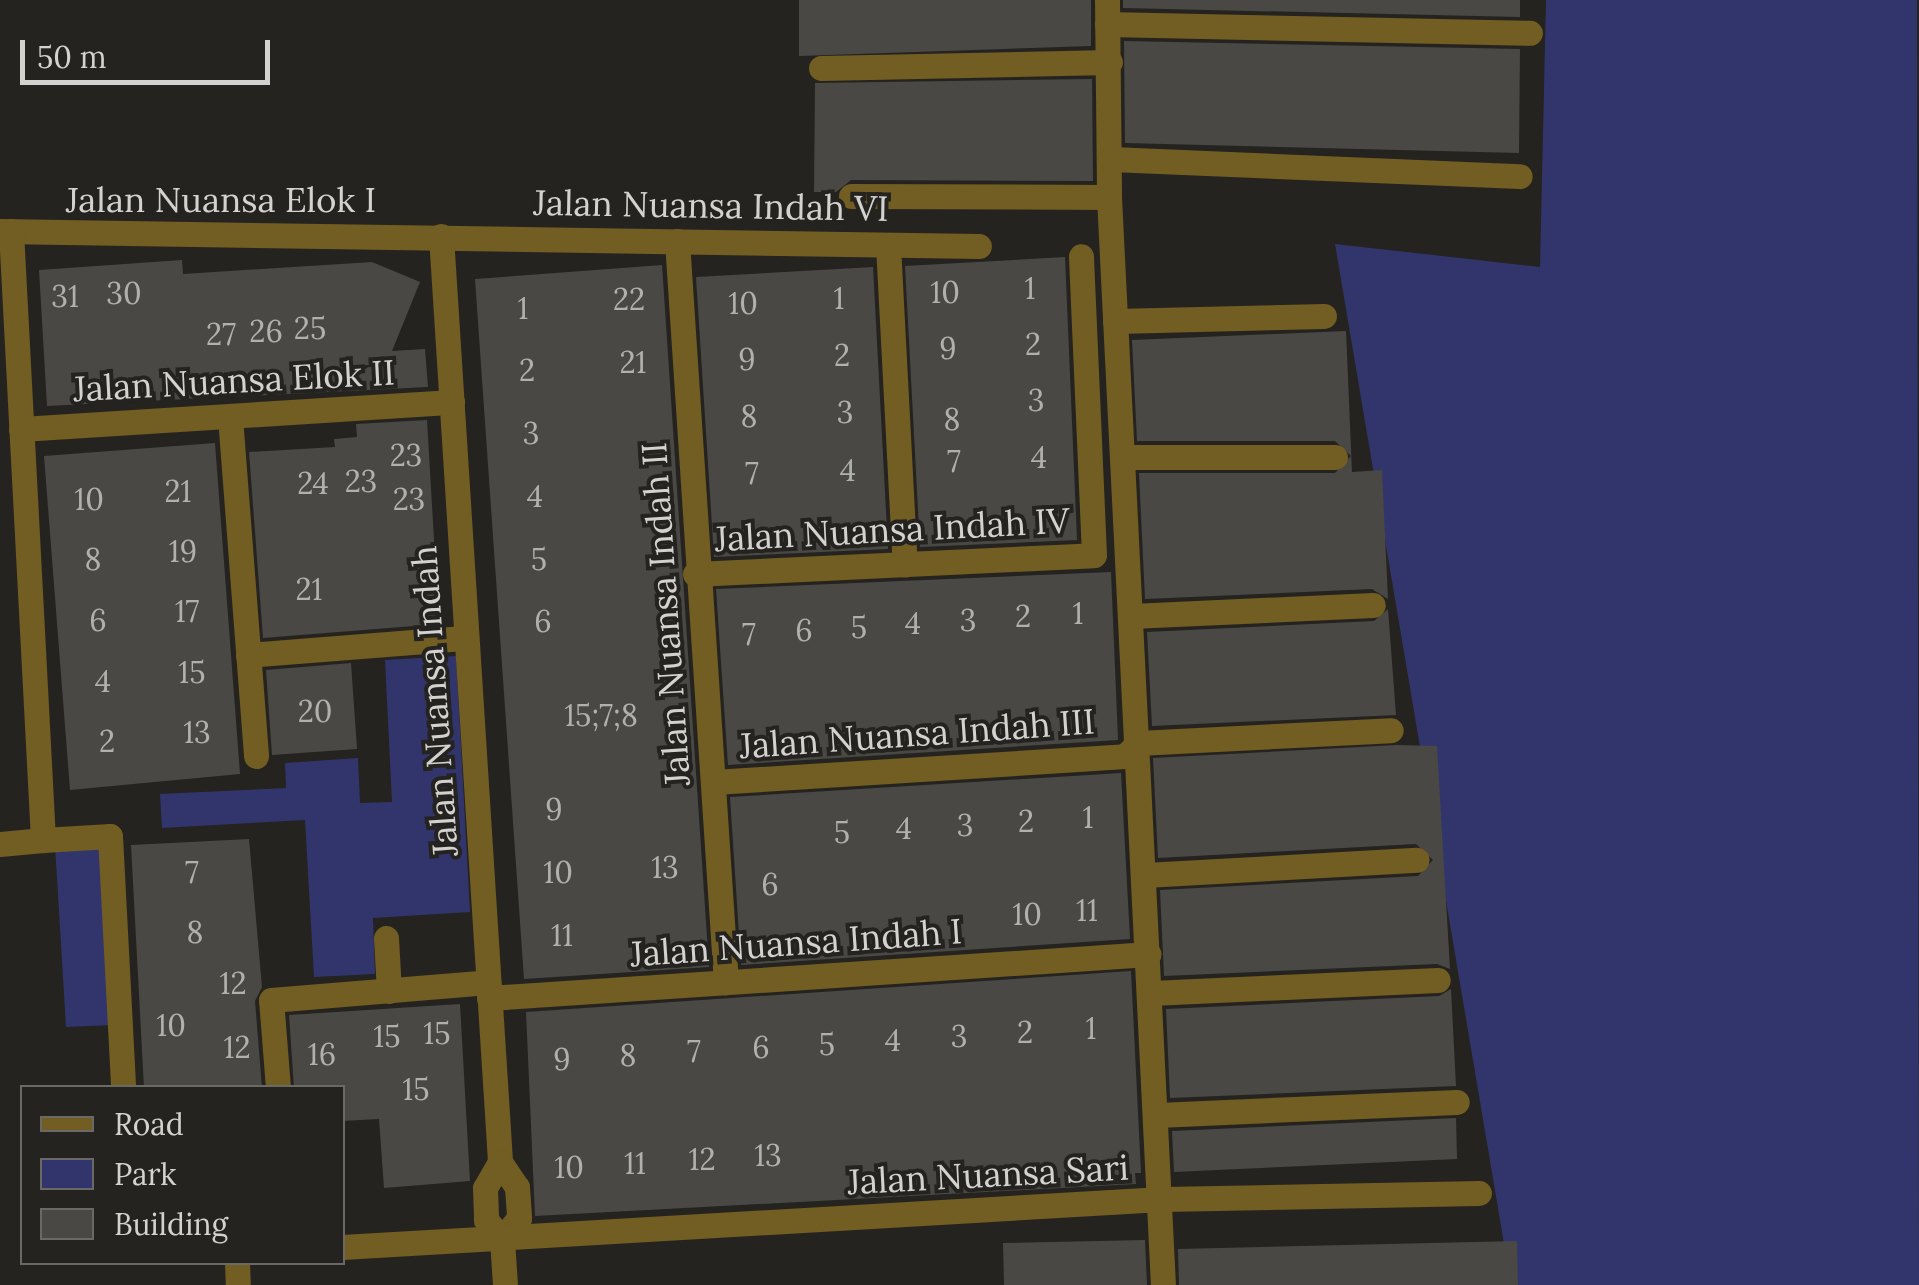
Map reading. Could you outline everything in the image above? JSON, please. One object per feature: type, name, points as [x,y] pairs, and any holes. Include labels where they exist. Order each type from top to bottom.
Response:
[{"type":"street","points":[[1162,1285],[1162,1200],[1145,875],[1131,749],[1131,616],[1108,197],[1111,159],[1107,12],[1530,33]]},
{"type":"street","points":[[821,68],[1110,62]]},
{"type":"street","points":[[1111,159],[1520,176]]},
{"type":"street","points":[[852,196],[1108,197]]},
{"type":"street","points":[[5,232],[21,429],[43,840]]},
{"type":"street","name":"Jalan Nuansa Elok I","points":[[5,232],[441,236]]},
{"type":"street","name":"Jalan Nuansa Indah VI","points":[[441,236],[979,246]]},
{"type":"street","name":"Jalan Nuansa Indah","points":[[441,236],[500,1162],[516,1187],[519,1218],[502,1239]]},
{"type":"street","name":"Jalan Nuansa Indah II","points":[[677,240],[694,574],[714,782],[726,982]]},
{"type":"street","points":[[888,244],[905,565]]},
{"type":"street","name":"Jalan Nuansa Indah IV","points":[[694,574],[1094,555],[1081,256]]},
{"type":"street","points":[[1116,321],[1324,316]]},
{"type":"street","name":"Jalan Nuansa Elok II","points":[[21,429],[452,402]]},
{"type":"street","points":[[230,417],[256,756]]},
{"type":"street","points":[[1123,457],[1335,458]]},
{"type":"street","points":[[1131,616],[1372,605]]},
{"type":"street","points":[[248,655],[466,638]]},
{"type":"street","name":"Jalan Nuansa Indah III","points":[[714,782],[1390,730]]},
{"type":"street","points":[[0,844],[110,836],[123,1085]]},
{"type":"street","points":[[1145,875],[1417,860]]},
{"type":"street","points":[[386,938],[390,990]]},
{"type":"street","name":"Jalan Nuansa Indah I","points":[[278,1085],[272,1000],[390,990],[726,982],[1149,954]]},
{"type":"street","points":[[1151,994],[1438,980]]},
{"type":"street","points":[[1157,1115],[1458,1102]]},
{"type":"street","points":[[500,1162],[484,1188],[486,1220],[502,1239],[505,1285]]},
{"type":"street","name":"Jalan Nuansa Sari","points":[[345,1247],[1162,1200],[1479,1193]]},
{"type":"green space","points":[[1546,0],[1917,0],[1919,1285],[1511,1285],[1335,244],[1540,267]]},
{"type":"green space","points":[[456,656],[470,912],[373,918],[375,974],[314,977],[305,820],[162,828],[160,794],[286,788],[285,763],[358,758],[360,803],[392,802],[385,660]]},
{"type":"green space","points":[[101,842],[112,1025],[66,1027],[55,845]]},
{"type":"building","points":[[799,0],[1091,0],[1091,46],[799,56]]},
{"type":"building","points":[[1123,0],[1520,0],[1520,17],[1123,8]]},
{"type":"building","points":[[1124,41],[1520,49],[1519,153],[1125,143]]},
{"type":"building","points":[[1092,79],[1093,181],[851,180],[836,192],[814,192],[815,83]]},
{"type":"building","points":[[1065,257],[1077,540],[920,547],[905,266]]},
{"type":"building","points":[[182,260],[183,274],[372,262],[420,282],[392,351],[425,349],[428,387],[47,406],[39,270]]},
{"type":"building","points":[[662,265],[709,967],[524,979],[475,279]]},
{"type":"building","points":[[873,267],[888,549],[714,557],[696,277]]},
{"type":"building","points":[[1346,331],[1352,472],[1382,470],[1388,599],[1372,589],[1145,599],[1139,473],[1335,473],[1351,456],[1335,441],[1137,441],[1132,340]]},
{"type":"building","points":[[427,420],[439,624],[263,638],[249,452],[335,447],[334,439],[357,437],[356,424]]},
{"type":"building","points":[[215,443],[240,774],[70,790],[44,456]]},
{"type":"building","points":[[1111,572],[1118,740],[728,765],[716,589]]},
{"type":"building","points":[[1388,609],[1396,715],[1152,726],[1147,632],[1374,621]]},
{"type":"building","points":[[351,663],[357,749],[272,755],[266,670]]},
{"type":"building","points":[[1437,746],[1450,969],[1437,964],[1164,976],[1160,890],[1418,876],[1433,860],[1416,844],[1158,858],[1153,758]]},
{"type":"building","points":[[1121,773],[1130,939],[741,965],[730,797]]},
{"type":"building","points":[[249,839],[262,987],[255,1001],[262,1085],[144,1085],[131,845]]},
{"type":"building","points":[[1131,971],[1141,1173],[1135,1173],[1136,1184],[535,1216],[526,1012]]},
{"type":"building","points":[[1451,989],[1456,1086],[1170,1098],[1166,1009],[1439,996]]},
{"type":"building","points":[[460,1004],[470,1181],[384,1188],[379,1119],[345,1121],[345,1085],[294,1085],[289,1015]]},
{"type":"building","points":[[1456,1118],[1457,1159],[1174,1172],[1172,1131]]},
{"type":"building","points":[[1145,1240],[1147,1285],[1004,1285],[1003,1243]]},
{"type":"building","points":[[1517,1241],[1518,1285],[1179,1285],[1178,1249]]}]
